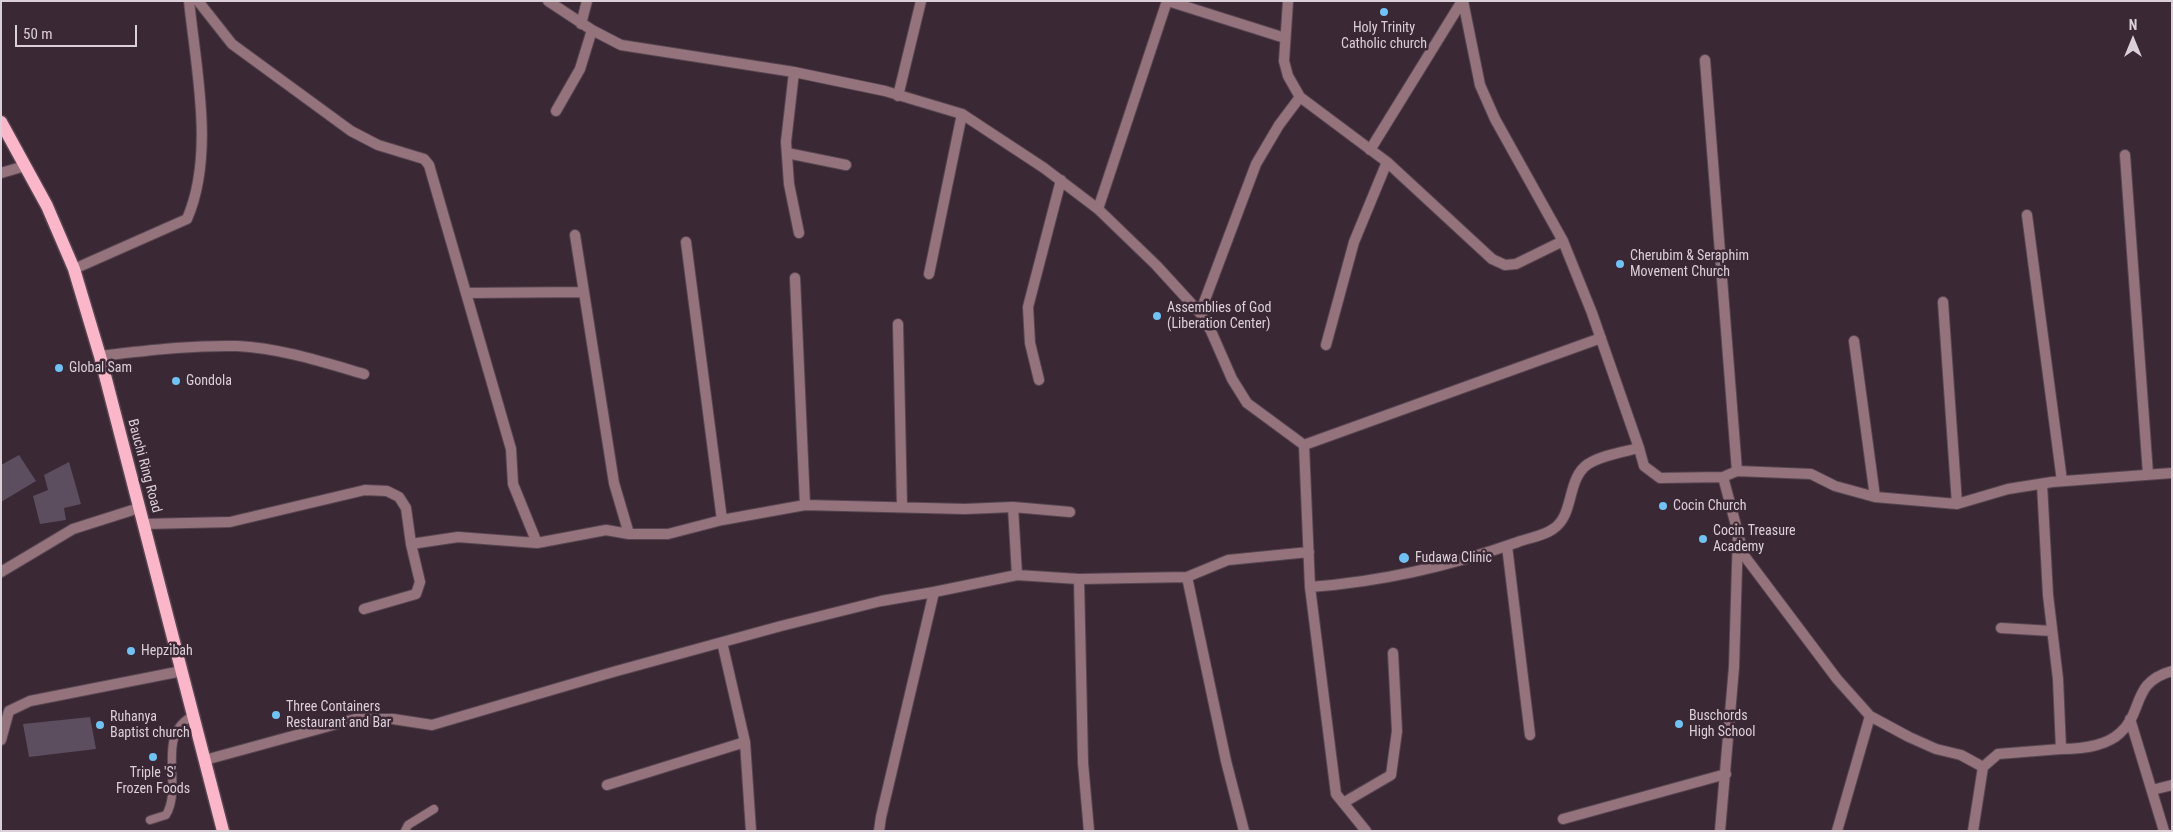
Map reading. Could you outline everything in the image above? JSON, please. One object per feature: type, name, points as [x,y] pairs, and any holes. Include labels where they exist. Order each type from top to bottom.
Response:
[{"type":"main road","name":"Bauchi Ring Road","points":[[1,122],[46,206],[74,269],[100,356],[223,831]]},
{"type":"street","points":[[74,269],[187,220],[194,204],[200,174],[201,114],[189,1]]},
{"type":"street","points":[[198,1],[232,44],[351,131],[378,145],[424,159],[433,175],[510,449],[513,484],[537,543]]},
{"type":"street","points":[[548,1],[581,24],[621,45],[794,72],[885,91],[962,114],[1061,180],[1098,209],[1156,264],[1200,313],[1211,331],[1232,380],[1247,403],[1304,445]]},
{"type":"street","points":[[581,24],[587,1]]},
{"type":"street","points":[[898,96],[921,1]]},
{"type":"street","points":[[1098,209],[1168,1],[1285,38]]},
{"type":"street","points":[[1288,1],[1284,61],[1288,76],[1300,97],[1387,162],[1492,259],[1505,265],[1516,264],[1563,241]]},
{"type":"street","points":[[1370,150],[1463,1]]},
{"type":"street","points":[[1463,1],[1480,85],[1495,119],[1563,241],[1601,338],[1644,466],[1660,478],[1723,477],[1737,471],[1811,474],[1835,486],[1875,497],[1957,504],[2008,489],[2062,481],[2172,473]]},
{"type":"street","points":[[556,111],[580,69],[592,30]]},
{"type":"street","points":[[1706,60],[1737,471]]},
{"type":"street","points":[[794,72],[786,142],[789,184],[799,234]]},
{"type":"street","points":[[1200,313],[1256,164],[1279,125],[1300,97]]},
{"type":"street","points":[[929,274],[962,114]]},
{"type":"street","points":[[787,153],[846,165]]},
{"type":"street","points":[[2125,155],[2148,474]]},
{"type":"street","points":[[1326,345],[1354,242],[1387,162]]},
{"type":"street","points":[[1,173],[25,166]]},
{"type":"street","points":[[1039,380],[1030,343],[1028,307],[1061,180]]},
{"type":"street","points":[[2027,215],[2062,481]]},
{"type":"street","points":[[575,235],[614,483],[628,534]]},
{"type":"street","points":[[686,242],[722,520]]},
{"type":"street","points":[[795,278],[805,505]]},
{"type":"street","points":[[466,293],[583,292]]},
{"type":"street","points":[[1943,302],[1957,504]]},
{"type":"street","points":[[898,324],[902,506]]},
{"type":"street","points":[[1304,445],[1601,338]]},
{"type":"street","points":[[1854,341],[1875,497]]},
{"type":"street","points":[[100,356],[172,348],[239,346],[298,355],[364,374]]},
{"type":"street","points":[[1304,445],[1310,587],[1336,794],[1366,831]]},
{"type":"street","points":[[1310,587],[1347,584],[1446,563],[1508,546],[1553,530],[1563,520],[1574,486],[1580,473],[1588,464],[1610,455],[1639,448]]},
{"type":"street","points":[[1723,477],[1743,554],[1837,678],[1870,716],[1936,750],[1961,755],[1983,767]]},
{"type":"street","points":[[2042,484],[2048,595],[2058,678],[2061,750]]},
{"type":"street","points":[[144,524],[230,522],[365,490],[387,491],[400,497],[406,508],[411,544],[420,582],[416,594],[364,609]]},
{"type":"street","points":[[411,544],[458,537],[537,543],[606,530],[628,534],[668,534],[722,520],[805,505],[965,509],[1013,507],[1070,512]]},
{"type":"street","points":[[1013,507],[1017,575]]},
{"type":"street","points":[[1,572],[73,529],[139,508]]},
{"type":"street","points":[[1720,831],[1734,667],[1738,533]]},
{"type":"street","points":[[1508,546],[1530,735]]},
{"type":"street","points":[[205,760],[355,719],[393,719],[432,726],[722,642],[881,600],[934,592],[1017,575],[1079,579],[1187,577],[1228,560],[1309,552]]},
{"type":"street","points":[[1187,577],[1226,761],[1244,831]]},
{"type":"street","points":[[1079,579],[1083,763],[1089,831]]},
{"type":"street","points":[[879,831],[934,592]]},
{"type":"street","points":[[2001,628],[2052,631]]},
{"type":"street","points":[[722,642],[745,742],[751,831]]},
{"type":"street","points":[[1343,803],[1390,775],[1397,731],[1393,653]]},
{"type":"street","points":[[1,740],[9,711],[30,701],[182,671]]},
{"type":"street","points":[[1973,831],[1983,767],[1998,754],[2061,750],[2097,745],[2119,734],[2130,719],[2143,690],[2153,678],[2172,671]]},
{"type":"street","points":[[1838,831],[1870,716]]},
{"type":"street","points":[[2130,719],[2164,831]]},
{"type":"street","points":[[607,785],[745,742]]},
{"type":"street","points":[[1563,819],[1726,774]]},
{"type":"street","points":[[2152,790],[2172,785]]},
{"type":"lane","points":[[150,820],[166,814],[172,806],[171,760],[176,733],[184,720],[194,715]]},
{"type":"lane","points":[[405,831],[408,825],[434,809]]},
{"type":"building","points":[[19,455],[36,481],[1,502],[1,465]]},
{"type":"building","points":[[69,462],[81,504],[64,508],[66,520],[40,524],[33,496],[48,490],[44,475]]},
{"type":"building","points":[[90,717],[96,749],[29,757],[23,724]]},
{"type":"place","name":"Holy Trinity Catholic church","points":[[1384,12]]},
{"type":"place","name":"Cherubim & Seraphim Movement Church","points":[[1620,264]]},
{"type":"place","name":"Assemblies of God (Liberation Center)","points":[[1157,316]]},
{"type":"place","name":"Global Sam","points":[[59,368]]},
{"type":"place","name":"Gondola","points":[[176,381]]},
{"type":"place","name":"Cocin Church","points":[[1663,506]]},
{"type":"place","name":"Cocin Treasure Academy","points":[[1703,539]]},
{"type":"place","name":"Fudawa Clinic","points":[[1404,558]]},
{"type":"place","name":"Hepzibah","points":[[131,651]]},
{"type":"place","name":"Three Containers Restaurant and Bar","points":[[276,715]]},
{"type":"place","name":"Buschords High School","points":[[1679,724]]},
{"type":"place","name":"Ruhanya Baptist church","points":[[100,725]]},
{"type":"place","name":"Triple 'S' Frozen Foods","points":[[153,757]]}]
